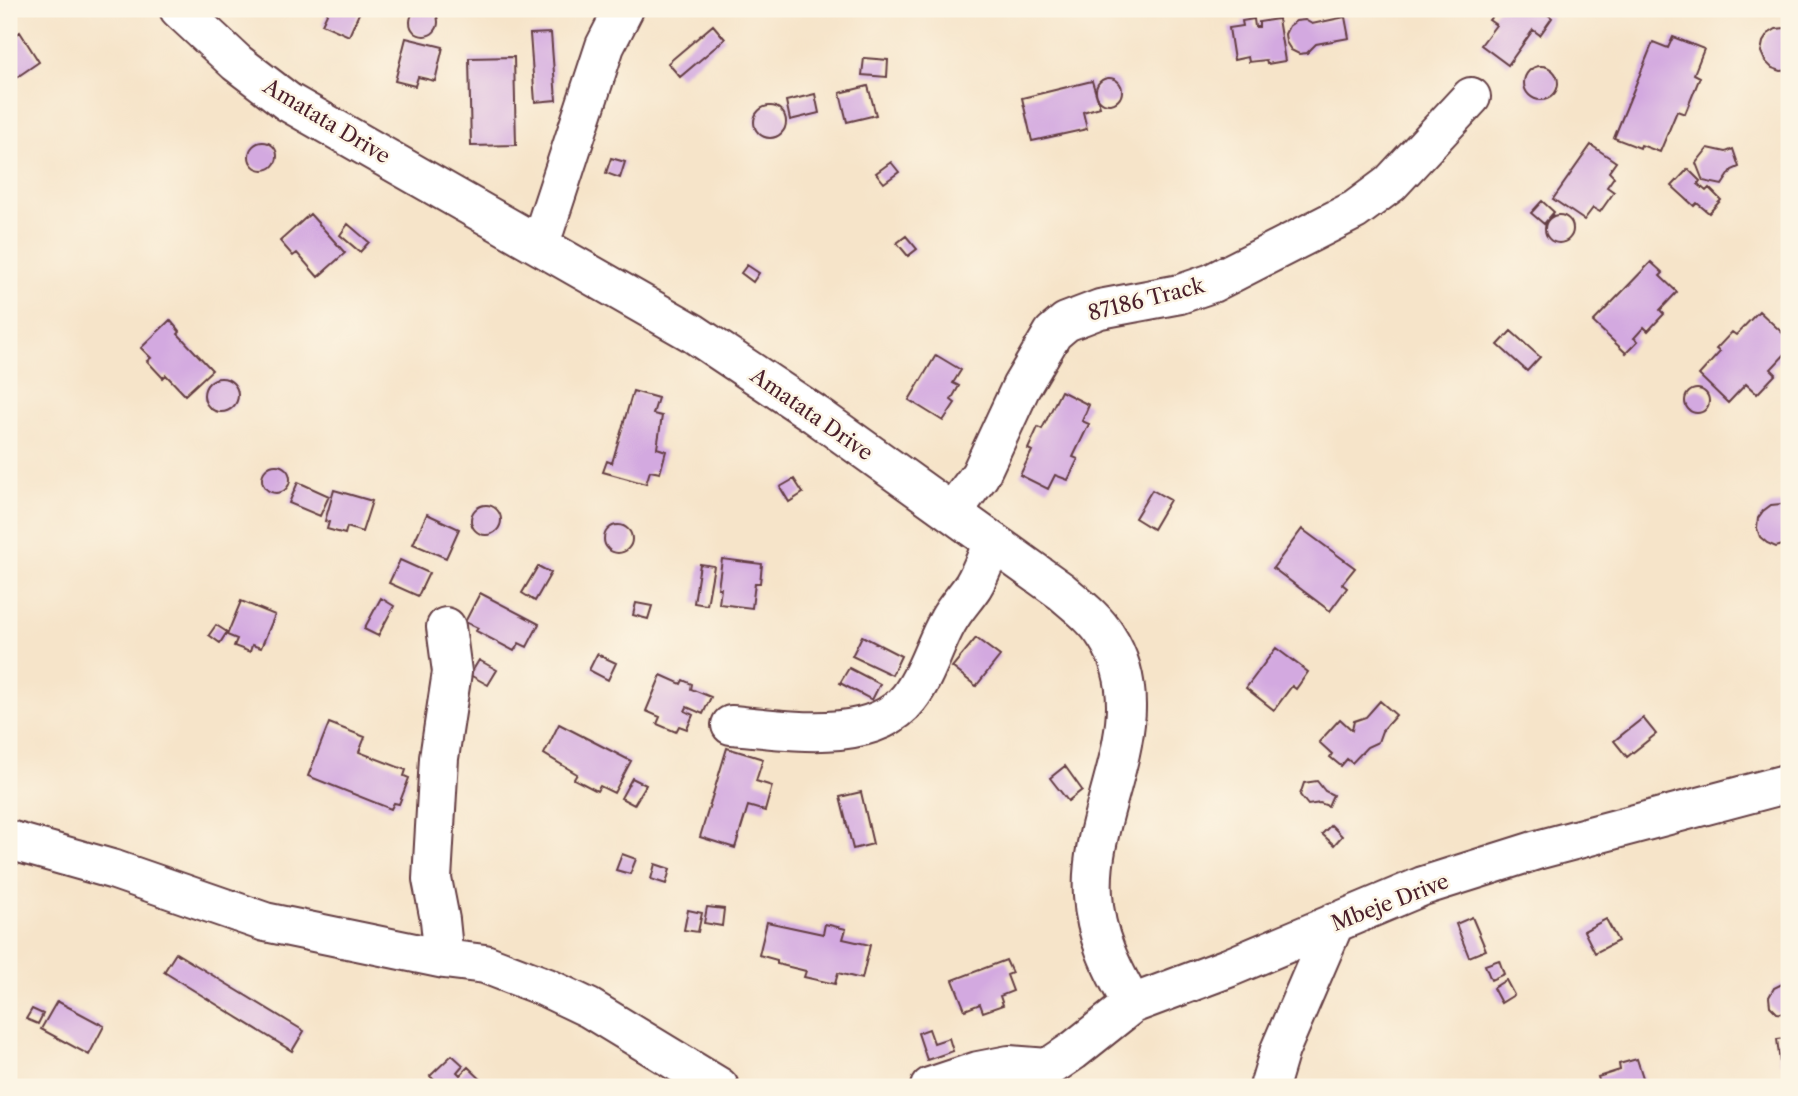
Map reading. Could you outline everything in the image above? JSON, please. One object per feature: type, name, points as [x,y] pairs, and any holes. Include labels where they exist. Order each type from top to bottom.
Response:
[{"type":"street","name":"Amatata Drive","points":[[179,9],[237,63],[288,102],[693,333],[816,415],[952,512],[1061,591],[1092,618],[1107,636],[1118,661],[1124,684],[1126,716],[1120,753],[1096,844],[1093,893],[1097,928],[1106,956],[1132,1004]]},
{"type":"street","points":[[540,244],[605,46],[624,9]]},
{"type":"street","name":"87186 Track","points":[[952,512],[980,475],[1021,387],[1053,333],[1066,322],[1100,309],[1180,295],[1212,283],[1355,210],[1390,184],[1471,97]]},
{"type":"street","points":[[731,725],[830,732],[848,730],[873,722],[895,710],[908,699],[918,684],[947,621],[973,586],[993,542]]},
{"type":"street","points":[[444,959],[432,879],[439,758],[452,672],[446,627]]},
{"type":"street","name":"Mbeje Drive","points":[[1034,1078],[1132,1004],[1228,968],[1423,886],[1536,850],[1789,783]]},
{"type":"street","points":[[9,840],[115,870],[265,922],[444,959],[485,964],[545,987],[589,1008],[719,1087]]},
{"type":"street","points":[[1269,1087],[1280,1050],[1335,922]]},
{"type":"street","points":[[930,1087],[968,1074],[1009,1065],[1034,1078]]},
{"type":"building","points":[[424,8],[434,12],[438,22],[434,32],[424,36],[414,32],[410,22],[414,12]]},
{"type":"building","points":[[329,9],[361,9],[349,36],[322,24]]},
{"type":"building","points":[[1498,9],[1547,9],[1545,12],[1552,18],[1540,35],[1533,30],[1508,65],[1481,45],[1496,25],[1489,20]]},
{"type":"building","points":[[1345,17],[1349,38],[1316,44],[1307,53],[1299,54],[1291,50],[1286,42],[1285,34],[1289,26],[1296,21],[1305,20],[1312,24]]},
{"type":"building","points":[[1254,19],[1255,27],[1259,27],[1259,22],[1278,19],[1285,61],[1267,64],[1266,60],[1249,62],[1248,57],[1234,60],[1229,28],[1243,26],[1242,21]]},
{"type":"building","points":[[713,25],[725,39],[680,77],[668,63]]},
{"type":"building","points":[[1789,29],[1789,70],[1781,71],[1772,68],[1761,52],[1768,34]]},
{"type":"building","points":[[20,32],[39,62],[10,82],[9,40]]},
{"type":"building","points":[[551,33],[556,100],[535,102],[530,34]]},
{"type":"building","points":[[1673,37],[1704,49],[1694,74],[1700,77],[1685,114],[1677,111],[1660,152],[1614,138],[1653,42],[1668,48]]},
{"type":"building","points":[[406,38],[443,47],[435,81],[418,77],[415,86],[395,81]]},
{"type":"building","points":[[514,57],[516,145],[471,146],[469,58]]},
{"type":"building","points":[[864,58],[888,60],[887,77],[862,75]]},
{"type":"building","points":[[1541,66],[1553,71],[1558,83],[1553,95],[1541,100],[1529,95],[1524,83],[1529,71]]},
{"type":"building","points":[[1109,78],[1118,82],[1122,91],[1118,100],[1109,104],[1100,100],[1096,91],[1100,82]]},
{"type":"building","points":[[1092,81],[1100,107],[1083,112],[1087,129],[1032,141],[1022,98]]},
{"type":"building","points":[[868,86],[876,115],[847,122],[840,93]]},
{"type":"building","points":[[815,94],[819,113],[790,120],[786,101]]},
{"type":"building","points":[[770,106],[781,111],[786,122],[781,133],[770,138],[759,133],[754,122],[759,111]]},
{"type":"building","points":[[263,142],[273,146],[277,156],[273,166],[263,170],[253,166],[249,156],[253,146]]},
{"type":"building","points":[[1591,145],[1616,162],[1609,172],[1614,177],[1607,187],[1614,192],[1600,212],[1593,208],[1584,220],[1553,199]]},
{"type":"building","points":[[1708,148],[1726,152],[1733,149],[1739,167],[1732,170],[1722,185],[1703,181],[1696,163]]},
{"type":"building","points":[[611,158],[625,162],[620,178],[606,173]]},
{"type":"building","points":[[891,162],[899,172],[884,183],[876,173]]},
{"type":"building","points":[[1688,169],[1700,181],[1698,184],[1706,191],[1709,188],[1721,200],[1709,213],[1697,203],[1694,206],[1672,186]]},
{"type":"building","points":[[1542,201],[1554,212],[1544,224],[1531,213]]},
{"type":"building","points":[[310,214],[345,253],[318,277],[297,253],[293,256],[280,241]]},
{"type":"building","points":[[1559,215],[1569,219],[1573,229],[1569,239],[1559,243],[1549,239],[1545,229],[1549,219]]},
{"type":"building","points":[[348,224],[369,242],[360,252],[340,235]]},
{"type":"building","points":[[906,236],[917,249],[908,256],[897,243]]},
{"type":"building","points":[[1651,262],[1663,273],[1660,276],[1677,292],[1660,310],[1664,314],[1648,331],[1644,327],[1634,338],[1638,341],[1626,353],[1593,322]]},
{"type":"building","points":[[747,265],[759,273],[753,282],[741,273]]},
{"type":"building","points":[[1759,311],[1789,339],[1789,350],[1771,369],[1776,374],[1757,394],[1746,384],[1728,403],[1699,375],[1720,352],[1716,349],[1732,332],[1736,335]]},
{"type":"building","points":[[170,320],[180,332],[178,334],[212,370],[185,395],[166,375],[163,378],[147,361],[151,358],[141,348]]},
{"type":"building","points":[[1511,331],[1540,357],[1527,371],[1498,345]]},
{"type":"building","points":[[936,355],[961,370],[953,383],[959,386],[951,400],[955,403],[943,421],[909,400]]},
{"type":"building","points":[[221,378],[233,383],[238,395],[233,407],[221,412],[209,407],[204,395],[209,383]]},
{"type":"building","points":[[1697,389],[1706,392],[1709,401],[1706,410],[1697,413],[1688,410],[1685,401],[1688,392]]},
{"type":"building","points":[[633,391],[658,398],[653,414],[662,416],[657,448],[666,451],[660,473],[650,471],[646,484],[603,472],[607,461],[612,463]]},
{"type":"building","points":[[1061,391],[1089,405],[1082,421],[1089,424],[1073,457],[1078,459],[1068,480],[1055,475],[1048,489],[1020,475],[1032,451],[1028,449],[1038,427],[1042,429]]},
{"type":"building","points":[[276,465],[286,469],[290,479],[286,489],[276,493],[266,489],[262,479],[266,469]]},
{"type":"building","points":[[794,479],[803,493],[789,502],[780,487]]},
{"type":"building","points":[[298,482],[329,496],[320,516],[289,503]]},
{"type":"building","points":[[334,490],[372,501],[362,532],[347,527],[345,534],[327,529],[329,522],[325,521]]},
{"type":"building","points":[[1152,490],[1170,500],[1153,529],[1135,518]]},
{"type":"building","points":[[486,505],[497,509],[501,520],[497,531],[486,535],[475,531],[471,520],[475,509]]},
{"type":"building","points":[[1771,505],[1789,507],[1789,543],[1776,547],[1760,537],[1758,518]]},
{"type":"building","points":[[427,514],[459,529],[446,558],[413,544]]},
{"type":"building","points":[[618,525],[628,529],[632,539],[628,549],[618,553],[608,549],[604,539],[608,529]]},
{"type":"building","points":[[1302,529],[1355,568],[1342,584],[1347,588],[1330,611],[1273,568]]},
{"type":"building","points":[[722,559],[762,564],[760,583],[755,583],[752,608],[719,604]]},
{"type":"building","points":[[400,560],[429,573],[418,596],[389,583]]},
{"type":"building","points":[[700,564],[714,566],[707,605],[694,603]]},
{"type":"building","points":[[538,566],[551,573],[535,601],[522,593]]},
{"type":"building","points":[[480,593],[539,624],[527,647],[519,643],[514,651],[476,631],[478,628],[465,622]]},
{"type":"building","points":[[381,598],[394,606],[378,636],[364,629]]},
{"type":"building","points":[[241,601],[275,615],[261,648],[252,645],[250,652],[234,646],[237,639],[227,635]]},
{"type":"building","points":[[636,603],[652,606],[648,619],[633,615]]},
{"type":"building","points":[[216,625],[227,632],[220,643],[209,635]]},
{"type":"building","points":[[862,636],[901,656],[892,675],[852,656]]},
{"type":"building","points":[[976,638],[1000,656],[976,686],[952,667]]},
{"type":"building","points":[[1276,648],[1308,672],[1296,689],[1292,686],[1274,710],[1246,688]]},
{"type":"building","points":[[597,654],[616,663],[608,680],[589,670]]},
{"type":"building","points":[[479,660],[497,670],[488,685],[470,675]]},
{"type":"building","points":[[849,668],[880,684],[872,700],[840,683]]},
{"type":"building","points":[[661,675],[681,684],[683,680],[692,684],[691,689],[711,697],[703,714],[687,707],[685,711],[693,715],[687,729],[679,726],[676,732],[657,724],[660,717],[646,711]]},
{"type":"building","points":[[1380,701],[1396,715],[1382,731],[1378,742],[1367,747],[1352,763],[1347,759],[1341,766],[1319,742],[1340,719],[1352,730],[1354,721],[1366,717]]},
{"type":"building","points":[[1643,718],[1656,734],[1627,757],[1614,741]]},
{"type":"building","points":[[329,723],[365,737],[359,752],[406,770],[404,776],[409,778],[399,804],[394,803],[391,809],[308,776]]},
{"type":"building","points":[[559,724],[631,761],[614,793],[600,786],[597,791],[574,779],[577,774],[544,754]]},
{"type":"building","points":[[727,748],[763,759],[756,781],[772,786],[765,811],[748,806],[735,848],[700,837]]},
{"type":"building","points":[[1065,766],[1082,790],[1068,801],[1050,778]]},
{"type":"building","points":[[632,778],[646,785],[634,805],[621,798]]},
{"type":"building","points":[[1317,781],[1325,791],[1333,795],[1328,806],[1320,803],[1308,805],[1300,795],[1304,783]]},
{"type":"building","points":[[861,792],[873,844],[853,849],[840,797]]},
{"type":"building","points":[[1331,825],[1342,836],[1334,845],[1322,834]]},
{"type":"building","points":[[622,854],[636,859],[630,874],[616,870]]},
{"type":"building","points":[[655,864],[670,869],[666,884],[651,879]]},
{"type":"building","points":[[707,907],[724,909],[722,926],[704,923]]},
{"type":"building","points":[[688,910],[702,913],[698,932],[684,930]]},
{"type":"building","points":[[1472,917],[1486,950],[1469,957],[1456,924]]},
{"type":"building","points":[[1606,919],[1618,941],[1595,953],[1584,931]]},
{"type":"building","points":[[767,922],[823,934],[825,924],[846,929],[843,939],[870,945],[862,979],[838,973],[835,984],[804,977],[806,971],[777,964],[777,960],[759,955]]},
{"type":"building","points":[[176,953],[304,1031],[292,1051],[164,972]]},
{"type":"building","points":[[1006,960],[1012,973],[1007,975],[1013,991],[1000,996],[1003,1005],[983,1012],[980,1004],[965,1010],[953,980]]},
{"type":"building","points":[[1499,960],[1504,974],[1491,980],[1485,965]]},
{"type":"building","points":[[1506,980],[1514,995],[1501,1003],[1493,988]]},
{"type":"building","points":[[1782,984],[1789,985],[1787,1014],[1777,1013],[1770,1006],[1769,997],[1774,988]]},
{"type":"building","points":[[57,1001],[104,1026],[89,1055],[41,1029]]},
{"type":"building","points":[[32,1009],[43,1014],[38,1024],[26,1019]]},
{"type":"building","points":[[929,1029],[934,1043],[949,1038],[953,1051],[927,1060],[918,1033]]},
{"type":"building","points":[[1789,1037],[1789,1062],[1780,1063],[1777,1039]]},
{"type":"building","points":[[452,1055],[463,1065],[457,1072],[460,1075],[468,1067],[489,1087],[441,1087],[430,1076]]},
{"type":"building","points":[[1637,1059],[1646,1087],[1601,1087],[1598,1077],[1620,1070],[1619,1064]]}]
